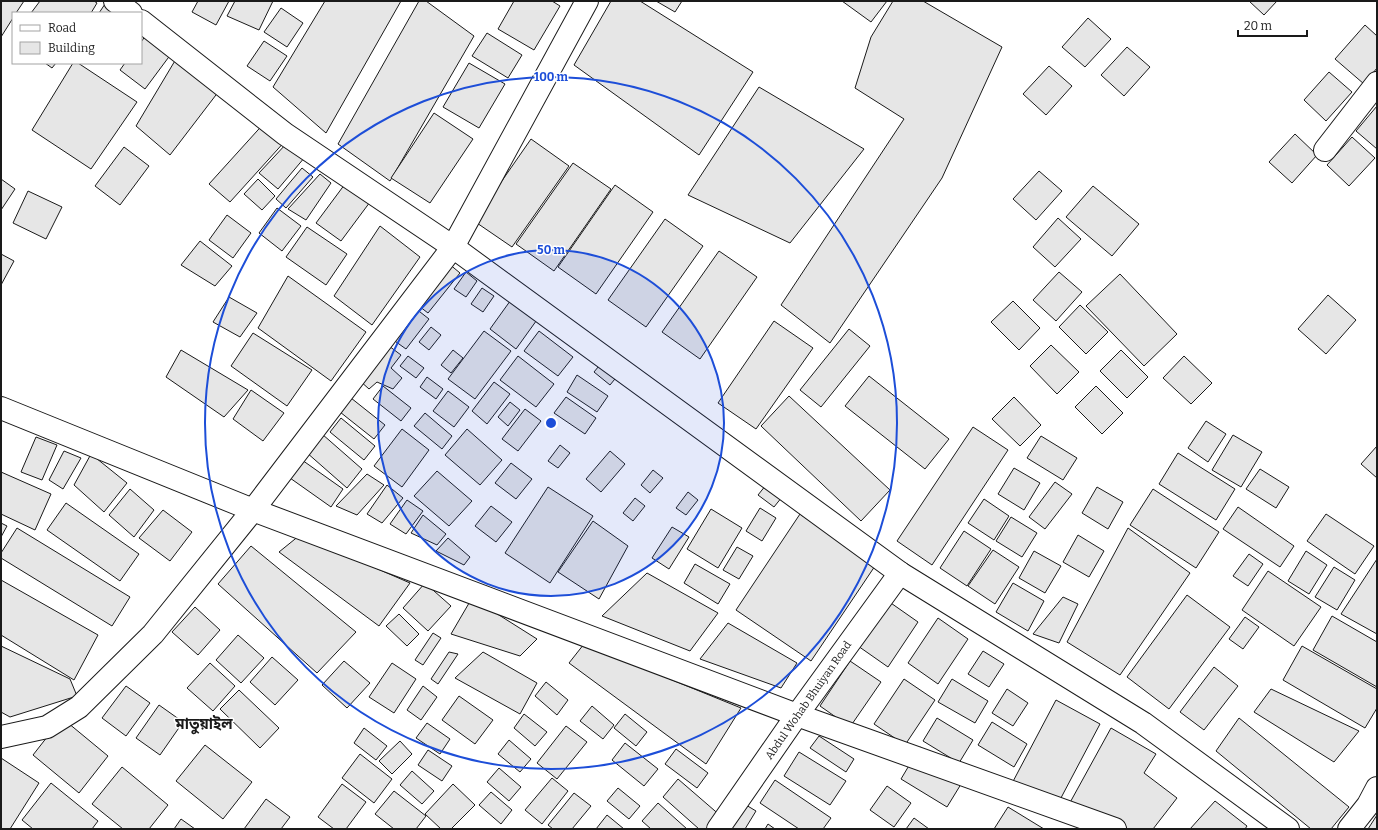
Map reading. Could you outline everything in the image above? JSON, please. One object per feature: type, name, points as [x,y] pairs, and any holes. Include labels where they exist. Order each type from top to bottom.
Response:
[{"type":"street","points":[[115,1],[130,12]]},
{"type":"street","points":[[1,737],[47,727],[79,708],[153,634],[253,510],[453,247],[587,1]]},
{"type":"street","points":[[142,22],[285,134],[453,247],[900,572],[1143,723],[1288,829]]},
{"type":"street","points":[[1325,150],[1377,83]]},
{"type":"street","points":[[1,408],[253,510],[797,714],[1115,829]]},
{"type":"street","name":"Abdul Wohab Bhuiyan Road","points":[[718,829],[797,714],[900,572]]},
{"type":"street","points":[[1349,829],[1368,805],[1377,788]]},
{"type":"building","points":[[1,1],[24,1],[17,12],[12,12],[12,20],[1,37]]},
{"type":"building","points":[[40,1],[94,1],[97,3],[92,12],[32,12]]},
{"type":"building","points":[[198,1],[229,1],[216,25],[192,12]]},
{"type":"building","points":[[235,1],[273,1],[259,30],[227,16]]},
{"type":"building","points":[[325,1],[401,1],[326,133],[273,87]]},
{"type":"building","points":[[419,1],[426,1],[474,36],[390,181],[338,144]]},
{"type":"building","points":[[514,1],[552,1],[560,6],[534,50],[498,29]]},
{"type":"building","points":[[611,1],[640,1],[753,72],[699,155],[574,65]]},
{"type":"building","points":[[656,1],[682,1],[675,12]]},
{"type":"building","points":[[842,1],[887,1],[871,22]]},
{"type":"building","points":[[893,1],[923,1],[1002,47],[942,178],[830,343],[781,305],[904,119],[855,88],[871,37]]},
{"type":"building","points":[[1249,1],[1277,1],[1264,15]]},
{"type":"building","points":[[105,4],[116,12],[100,12]]},
{"type":"building","points":[[281,8],[303,23],[287,47],[264,32]]},
{"type":"building","points":[[1088,18],[1111,39],[1085,67],[1062,47]]},
{"type":"building","points":[[1365,25],[1377,36],[1377,68],[1364,84],[1335,59]]},
{"type":"building","points":[[149,31],[174,50],[145,89],[120,70],[124,64],[142,64],[142,41]]},
{"type":"building","points":[[487,33],[522,55],[508,78],[472,56]]},
{"type":"building","points":[[264,41],[287,56],[270,81],[247,66]]},
{"type":"building","points":[[1127,47],[1150,67],[1124,96],[1101,75]]},
{"type":"building","points":[[179,54],[219,91],[170,155],[136,126]]},
{"type":"building","points":[[469,63],[505,84],[479,128],[443,107]]},
{"type":"building","points":[[46,64],[55,64],[52,68]]},
{"type":"building","points":[[72,64],[80,64],[137,102],[91,169],[32,130]]},
{"type":"building","points":[[1049,66],[1072,86],[1046,115],[1023,94]]},
{"type":"building","points":[[1329,72],[1352,92],[1326,121],[1304,100]]},
{"type":"building","points":[[759,87],[864,149],[790,243],[688,195]]},
{"type":"building","points":[[1377,106],[1377,149],[1356,131]]},
{"type":"building","points":[[434,113],[473,139],[430,203],[391,178]]},
{"type":"building","points":[[267,120],[287,139],[230,202],[209,184]]},
{"type":"building","points":[[1295,134],[1317,155],[1292,183],[1269,162]]},
{"type":"building","points":[[1352,137],[1375,158],[1349,186],[1327,165]]},
{"type":"building","points":[[531,139],[569,166],[512,247],[474,221]]},
{"type":"building","points":[[287,143],[305,157],[278,189],[259,173]]},
{"type":"building","points":[[124,147],[149,166],[120,205],[95,186]]},
{"type":"building","points":[[573,163],[611,189],[554,271],[516,244]]},
{"type":"building","points":[[302,168],[313,177],[286,208],[276,199]]},
{"type":"building","points":[[1039,171],[1062,191],[1036,220],[1013,199]]},
{"type":"building","points":[[320,174],[331,183],[306,220],[288,209]]},
{"type":"building","points":[[1,179],[15,189],[1,210]]},
{"type":"building","points":[[258,179],[275,196],[262,210],[244,194]]},
{"type":"building","points":[[345,184],[370,202],[341,241],[316,223]]},
{"type":"building","points":[[615,185],[653,212],[596,294],[558,267]]},
{"type":"building","points":[[1093,186],[1139,224],[1112,256],[1066,217]]},
{"type":"building","points":[[28,191],[62,207],[46,239],[13,223]]},
{"type":"building","points":[[277,208],[301,226],[282,251],[259,233]]},
{"type":"building","points":[[227,215],[251,233],[233,258],[209,240]]},
{"type":"building","points":[[1058,218],[1081,239],[1055,267],[1033,247]]},
{"type":"building","points":[[665,219],[703,246],[646,327],[608,300]]},
{"type":"building","points":[[380,226],[420,257],[372,325],[334,296]]},
{"type":"building","points":[[307,227],[347,254],[326,285],[286,257]]},
{"type":"building","points":[[200,241],[232,266],[215,286],[181,265]]},
{"type":"building","points":[[719,251],[757,277],[700,359],[662,332]]},
{"type":"building","points":[[1,254],[14,261],[1,285]]},
{"type":"building","points":[[448,263],[460,273],[428,313],[415,303]]},
{"type":"building","points":[[466,272],[477,281],[466,297],[454,289]]},
{"type":"building","points":[[1059,272],[1082,292],[1056,321],[1033,300]]},
{"type":"building","points":[[1120,274],[1177,334],[1144,366],[1086,306]]},
{"type":"building","points":[[288,276],[366,332],[331,381],[258,328]]},
{"type":"building","points":[[482,288],[494,296],[483,312],[471,304]]},
{"type":"building","points":[[1328,295],[1356,320],[1326,354],[1298,329]]},
{"type":"building","points":[[229,297],[257,313],[240,337],[213,322]]},
{"type":"building","points":[[513,297],[539,317],[516,349],[490,329]]},
{"type":"building","points":[[1013,301],[1040,328],[1019,350],[991,322]]},
{"type":"building","points":[[1080,305],[1108,332],[1086,354],[1059,327]]},
{"type":"building","points":[[415,308],[429,319],[406,349],[392,339]]},
{"type":"building","points":[[774,321],[813,348],[756,429],[718,403]]},
{"type":"building","points":[[431,327],[441,335],[429,350],[419,342]]},
{"type":"building","points":[[849,329],[870,346],[821,407],[800,390]]},
{"type":"building","points":[[484,331],[511,351],[475,399],[448,379]]},
{"type":"building","points":[[539,331],[573,357],[558,376],[524,351]]},
{"type":"building","points":[[253,333],[312,370],[287,406],[231,366]]},
{"type":"building","points":[[1051,345],[1079,372],[1057,394],[1030,366]]},
{"type":"building","points":[[389,346],[401,355],[391,368],[402,378],[393,389],[377,382],[369,389],[359,380]]},
{"type":"building","points":[[181,350],[248,390],[224,417],[166,377]]},
{"type":"building","points":[[453,350],[463,358],[451,373],[441,365]]},
{"type":"building","points":[[1121,350],[1148,377],[1127,398],[1100,371]]},
{"type":"building","points":[[408,356],[424,368],[416,378],[400,366]]},
{"type":"building","points":[[518,356],[554,384],[536,407],[500,380]]},
{"type":"building","points":[[1184,356],[1212,383],[1191,404],[1163,378]]},
{"type":"building","points":[[603,361],[619,374],[610,385],[594,372]]},
{"type":"building","points":[[577,375],[608,396],[597,412],[567,392]]},
{"type":"building","points":[[869,376],[949,439],[925,469],[845,406]]},
{"type":"building","points":[[427,377],[443,389],[436,399],[420,387]]},
{"type":"building","points":[[494,382],[510,394],[487,424],[472,411]]},
{"type":"building","points":[[383,386],[411,408],[401,421],[373,399]]},
{"type":"building","points":[[1096,386],[1123,413],[1102,434],[1075,407]]},
{"type":"building","points":[[251,390],[284,413],[263,441],[233,419]]},
{"type":"building","points":[[448,391],[469,407],[454,427],[433,411]]},
{"type":"building","points":[[789,396],[890,490],[861,521],[761,426]]},
{"type":"building","points":[[566,397],[596,418],[585,434],[554,413]]},
{"type":"building","points":[[1014,397],[1041,425],[1020,446],[992,419]]},
{"type":"building","points":[[351,398],[385,425],[374,439],[340,412]]},
{"type":"building","points":[[510,402],[520,410],[508,426],[498,417]]},
{"type":"building","points":[[525,409],[541,421],[518,451],[502,439]]},
{"type":"building","points":[[425,413],[452,436],[442,449],[414,426]]},
{"type":"building","points":[[341,418],[375,446],[364,460],[330,432]]},
{"type":"building","points":[[1206,421],[1226,434],[1208,462],[1188,448]]},
{"type":"building","points":[[973,427],[1008,450],[932,565],[897,541]]},
{"type":"building","points":[[402,429],[429,450],[402,487],[374,466]]},
{"type":"building","points":[[467,429],[502,460],[480,485],[445,455]]},
{"type":"building","points":[[322,434],[362,469],[347,488],[306,452]]},
{"type":"building","points":[[1233,435],[1262,452],[1241,487],[1212,470]]},
{"type":"building","points":[[1041,436],[1077,458],[1063,480],[1027,458]]},
{"type":"building","points":[[36,437],[57,445],[42,480],[21,472]]},
{"type":"building","points":[[560,445],[570,453],[558,468],[548,461]]},
{"type":"building","points":[[1377,446],[1377,478],[1361,464]]},
{"type":"building","points":[[64,451],[81,458],[63,489],[49,480]]},
{"type":"building","points":[[610,451],[625,464],[601,492],[586,479]]},
{"type":"building","points":[[1178,453],[1235,489],[1216,520],[1159,484]]},
{"type":"building","points":[[91,454],[127,483],[104,512],[74,485]]},
{"type":"building","points":[[302,460],[343,489],[331,507],[290,478]]},
{"type":"building","points":[[511,463],[532,479],[516,499],[495,483]]},
{"type":"building","points":[[1014,468],[1040,483],[1024,510],[998,494]]},
{"type":"building","points":[[1260,469],[1289,487],[1276,508],[1246,489]]},
{"type":"building","points":[[653,470],[663,478],[650,493],[641,485]]},
{"type":"building","points":[[437,471],[472,501],[449,526],[414,496]]},
{"type":"building","points":[[1,472],[51,494],[35,530],[1,514]]},
{"type":"building","points":[[367,474],[384,485],[357,515],[336,506]]},
{"type":"building","points":[[1055,482],[1072,494],[1045,529],[1029,517]]},
{"type":"building","points":[[387,485],[403,498],[382,523],[367,514]]},
{"type":"building","points":[[766,485],[782,497],[774,507],[758,495]]},
{"type":"building","points":[[548,487],[593,516],[550,583],[505,553]]},
{"type":"building","points":[[1097,487],[1123,502],[1108,529],[1082,513]]},
{"type":"building","points":[[130,489],[154,510],[134,537],[109,515]]},
{"type":"building","points":[[1153,489],[1219,532],[1196,568],[1130,525]]},
{"type":"building","points":[[688,492],[698,500],[686,515],[676,508]]},
{"type":"building","points":[[635,498],[645,506],[633,521],[623,513]]},
{"type":"building","points":[[984,499],[1009,516],[994,540],[968,523]]},
{"type":"building","points":[[407,500],[423,511],[406,534],[390,524]]},
{"type":"building","points":[[66,503],[139,554],[120,581],[47,530]]},
{"type":"building","points":[[491,506],[512,522],[496,542],[475,526]]},
{"type":"building","points":[[1238,507],[1294,546],[1280,567],[1223,529]]},
{"type":"building","points":[[760,508],[776,518],[762,541],[746,531]]},
{"type":"building","points":[[711,509],[742,528],[718,568],[687,549]]},
{"type":"building","points":[[163,510],[192,532],[170,561],[139,538]]},
{"type":"building","points":[[800,514],[875,566],[811,661],[736,610]]},
{"type":"building","points":[[1326,514],[1374,546],[1355,574],[1307,541]]},
{"type":"building","points":[[423,515],[446,534],[437,545],[411,533]]},
{"type":"building","points":[[1011,517],[1037,533],[1022,557],[996,541]]},
{"type":"building","points":[[593,521],[628,546],[599,599],[558,572]]},
{"type":"building","points":[[1,523],[7,526],[1,537]]},
{"type":"building","points":[[672,527],[689,537],[669,569],[652,558]]},
{"type":"building","points":[[17,528],[130,597],[112,626],[1,558],[1,553]]},
{"type":"building","points":[[1128,528],[1190,573],[1120,675],[1067,642]]},
{"type":"building","points":[[964,531],[991,549],[967,586],[940,568]]},
{"type":"building","points":[[300,535],[410,583],[379,626],[279,552]]},
{"type":"building","points":[[1078,535],[1104,551],[1089,577],[1063,562]]},
{"type":"building","points":[[448,538],[470,557],[464,565],[436,551]]},
{"type":"building","points":[[251,546],[356,632],[317,673],[218,584]]},
{"type":"building","points":[[737,547],[753,556],[739,579],[723,570]]},
{"type":"building","points":[[993,550],[1019,567],[995,604],[968,586]]},
{"type":"building","points":[[1034,551],[1061,566],[1045,593],[1019,578]]},
{"type":"building","points":[[1306,551],[1327,565],[1309,594],[1288,581]]},
{"type":"building","points":[[1249,554],[1263,564],[1248,586],[1233,576]]},
{"type":"building","points":[[1377,559],[1377,634],[1341,614]]},
{"type":"building","points":[[695,564],[730,584],[718,604],[684,583]]},
{"type":"building","points":[[1334,567],[1355,580],[1337,610],[1315,597]]},
{"type":"building","points":[[1268,571],[1321,607],[1294,646],[1242,610]]},
{"type":"building","points":[[647,573],[718,613],[690,651],[602,616]]},
{"type":"building","points":[[1,580],[98,635],[74,680],[1,635]]},
{"type":"building","points":[[425,583],[451,606],[428,631],[403,608]]},
{"type":"building","points":[[1013,583],[1044,601],[1028,631],[996,612]]},
{"type":"building","points":[[1187,595],[1230,627],[1169,709],[1127,677]]},
{"type":"building","points":[[1063,597],[1078,604],[1059,643],[1033,634]]},
{"type":"building","points":[[472,598],[537,639],[520,656],[451,634]]},
{"type":"building","points":[[888,601],[918,622],[888,667],[858,646]]},
{"type":"building","points":[[195,607],[220,630],[198,655],[172,632]]},
{"type":"building","points":[[399,614],[419,634],[407,646],[386,626]]},
{"type":"building","points":[[1332,616],[1377,642],[1377,687],[1313,650]]},
{"type":"building","points":[[1245,617],[1259,627],[1243,649],[1229,639]]},
{"type":"building","points":[[938,618],[968,639],[938,684],[908,663]]},
{"type":"building","points":[[728,623],[797,663],[781,688],[700,659]]},
{"type":"building","points":[[433,633],[441,638],[423,665],[415,660]]},
{"type":"building","points":[[238,635],[264,658],[241,683],[216,660]]},
{"type":"building","points":[[584,644],[741,708],[706,764],[569,663]]},
{"type":"building","points":[[1,646],[70,679],[77,696],[10,717],[1,712]]},
{"type":"building","points":[[1302,646],[1377,689],[1377,708],[1365,728],[1283,680]]},
{"type":"building","points":[[983,651],[1004,664],[989,687],[968,674]]},
{"type":"building","points":[[449,652],[458,654],[438,684],[431,679]]},
{"type":"building","points":[[483,652],[537,683],[520,714],[455,678]]},
{"type":"building","points":[[272,657],[298,680],[275,705],[250,682]]},
{"type":"building","points":[[344,661],[370,683],[347,708],[322,685]]},
{"type":"building","points":[[850,661],[881,682],[850,727],[820,706]]},
{"type":"building","points":[[210,663],[235,686],[213,711],[187,688]]},
{"type":"building","points":[[392,663],[416,679],[394,713],[369,697]]},
{"type":"building","points":[[1214,667],[1238,686],[1204,730],[1180,712]]},
{"type":"building","points":[[904,679],[935,700],[905,745],[874,724]]},
{"type":"building","points":[[952,679],[988,701],[975,723],[938,702]]},
{"type":"building","points":[[546,682],[568,700],[557,715],[535,696]]},
{"type":"building","points":[[126,686],[150,703],[126,736],[102,718]]},
{"type":"building","points":[[423,686],[437,697],[421,720],[407,710]]},
{"type":"building","points":[[1007,689],[1028,703],[1013,726],[992,713]]},
{"type":"building","points":[[1271,689],[1359,731],[1334,762],[1254,712]]},
{"type":"building","points":[[239,690],[279,728],[260,748],[220,709]]},
{"type":"building","points":[[459,696],[493,720],[475,744],[442,720]]},
{"type":"building","points":[[1056,700],[1100,724],[1053,813],[1009,789]]},
{"type":"building","points":[[159,705],[183,722],[160,755],[136,738]]},
{"type":"building","points":[[592,706],[614,725],[603,739],[580,721]]},
{"type":"building","points":[[524,714],[547,732],[535,746],[514,728]]},
{"type":"building","points":[[625,714],[647,732],[636,746],[614,728]]},
{"type":"building","points":[[62,718],[108,756],[79,793],[33,755]]},
{"type":"building","points":[[937,718],[973,740],[959,763],[923,741]]},
{"type":"building","points":[[1239,718],[1349,807],[1331,829],[1311,829],[1216,751]]},
{"type":"building","points":[[992,722],[1027,744],[1014,767],[978,745]]},
{"type":"building","points":[[427,723],[450,739],[440,754],[416,738]]},
{"type":"building","points":[[566,726],[587,742],[557,779],[537,763]]},
{"type":"building","points":[[364,728],[387,746],[376,760],[354,743]]},
{"type":"building","points":[[1111,728],[1156,754],[1144,773],[1177,798],[1153,829],[1122,829],[1067,808]]},
{"type":"building","points":[[819,736],[854,759],[846,772],[810,748]]},
{"type":"building","points":[[509,740],[531,759],[520,772],[498,754]]},
{"type":"building","points":[[400,741],[412,754],[392,774],[379,761]]},
{"type":"building","points":[[625,743],[658,769],[644,786],[612,760]]},
{"type":"building","points":[[205,745],[252,782],[223,819],[176,781]]},
{"type":"building","points":[[920,747],[966,776],[947,807],[901,779]]},
{"type":"building","points":[[676,749],[708,773],[697,788],[665,764]]},
{"type":"building","points":[[428,750],[452,766],[442,781],[418,765]]},
{"type":"building","points":[[799,752],[846,781],[830,805],[784,776]]},
{"type":"building","points":[[360,754],[392,779],[374,803],[342,778]]},
{"type":"building","points":[[1,758],[39,783],[10,829],[1,829]]},
{"type":"building","points":[[122,767],[168,805],[149,829],[123,829],[92,804]]},
{"type":"building","points":[[499,768],[521,787],[509,801],[487,782]]},
{"type":"building","points":[[412,771],[434,791],[422,804],[400,785]]},
{"type":"building","points":[[552,778],[568,791],[542,824],[525,810]]},
{"type":"building","points":[[678,779],[722,817],[712,829],[699,829],[663,797]]},
{"type":"building","points":[[775,780],[831,818],[823,829],[799,829],[760,803]]},
{"type":"building","points":[[51,783],[98,821],[92,829],[33,829],[22,820]]},
{"type":"building","points":[[342,784],[366,802],[346,829],[334,829],[318,817]]},
{"type":"building","points":[[453,784],[475,805],[451,829],[441,829],[425,814]]},
{"type":"building","points":[[887,786],[911,803],[894,827],[870,810]]},
{"type":"building","points":[[618,788],[640,806],[629,819],[607,801]]},
{"type":"building","points":[[394,791],[426,816],[416,829],[394,829],[375,814]]},
{"type":"building","points":[[491,792],[512,810],[501,824],[479,805]]},
{"type":"building","points":[[574,793],[591,806],[572,829],[553,829],[548,825]]},
{"type":"building","points":[[266,799],[290,817],[281,829],[244,829]]},
{"type":"building","points":[[1215,801],[1247,826],[1245,829],[1190,829]]},
{"type":"building","points":[[741,802],[756,811],[745,829],[731,829]]},
{"type":"building","points":[[658,803],[687,829],[651,829],[642,821]]},
{"type":"building","points":[[1008,807],[1044,829],[994,829]]},
{"type":"building","points":[[607,815],[624,829],[596,829]]},
{"type":"building","points":[[1377,815],[1377,829],[1368,829]]},
{"type":"building","points":[[914,818],[929,829],[906,829]]},
{"type":"building","points":[[181,819],[195,829],[174,829]]},
{"type":"building","points":[[768,824],[775,829],[765,829]]},
{"type":"district","name":"মাতুয়াইল","points":[[204,724]]}]
